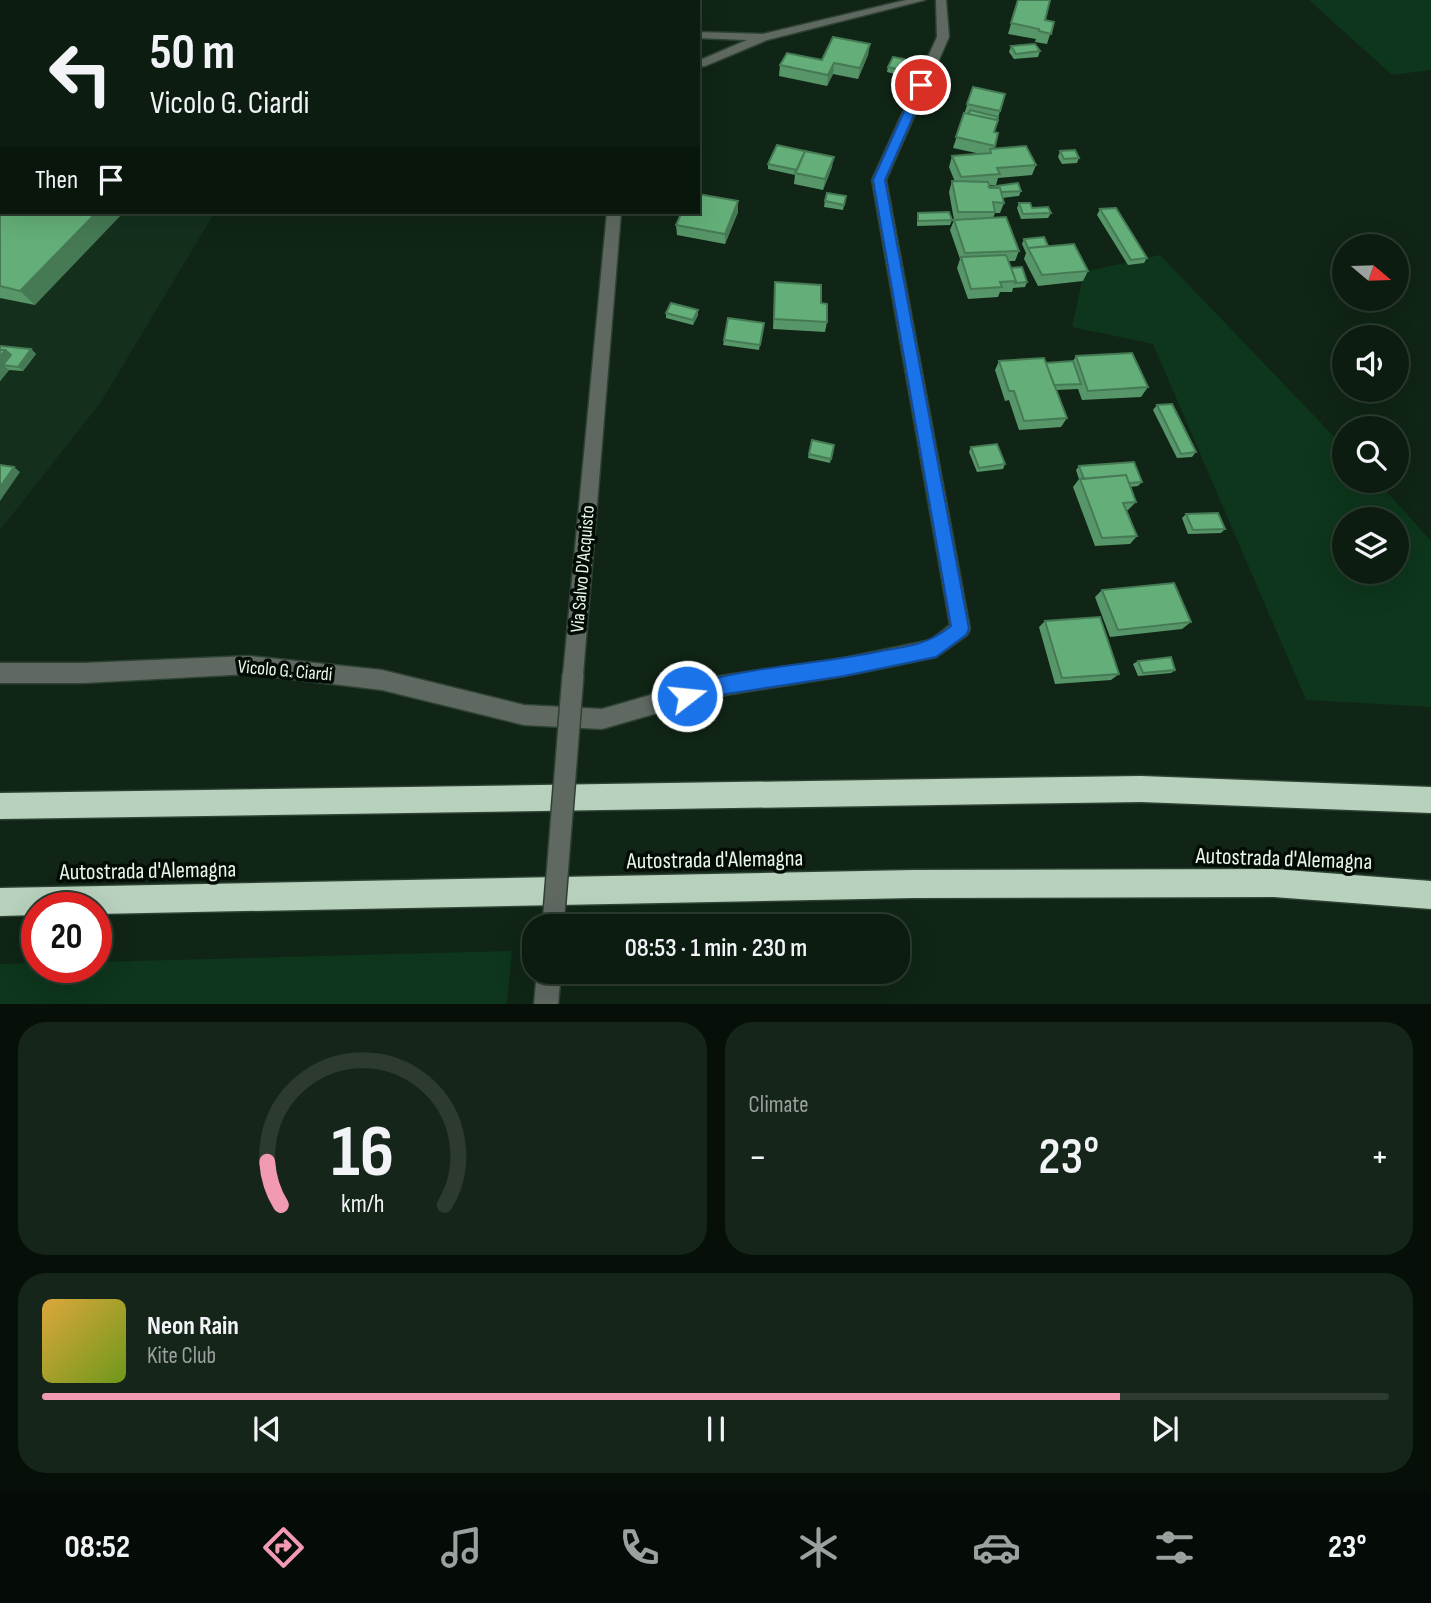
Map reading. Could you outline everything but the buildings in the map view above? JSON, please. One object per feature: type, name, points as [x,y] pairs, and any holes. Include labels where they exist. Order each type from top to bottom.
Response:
[{"type":"highway","points":[[0,806],[1141,789],[1431,800]]},
{"type":"highway","name":"Autostrada d'Alemagna","points":[[0,902],[914,884],[1274,883],[1431,895]]},
{"type":"street","points":[[700,65],[763,37],[920,0]]},
{"type":"street","name":"Vicolo G. Ciardi","points":[[0,674],[249,665],[382,680],[524,715],[602,719],[713,687],[844,667],[936,648],[960,629],[879,180],[943,37],[941,0]]},
{"type":"street","points":[[700,36],[763,37]]},
{"type":"street","points":[[700,39],[709,52],[700,65]]},
{"type":"street","name":"Via Salvo D'Acquisto","points":[[554,914],[614,214]]},
{"type":"street","points":[[546,1004],[548,984]]},
{"type":"shaded area","points":[[1309,0],[1431,0],[1431,70],[1392,75]]},
{"type":"shaded area","points":[[0,214],[214,214],[101,402],[0,530]]},
{"type":"shaded area","points":[[1160,255],[1332,434],[1332,493],[1388,493],[1400,507],[1332,507],[1332,584],[1409,584],[1409,517],[1431,541],[1431,707],[1306,700],[1153,344],[1072,327],[1084,272]]},
{"type":"shaded area","points":[[512,951],[507,1004],[0,1004],[0,964],[21,963],[21,983],[112,983],[112,962]]},
{"type":"route","points":[[687,696],[713,687],[844,667],[936,648],[960,629],[879,180],[921,85]]}]
